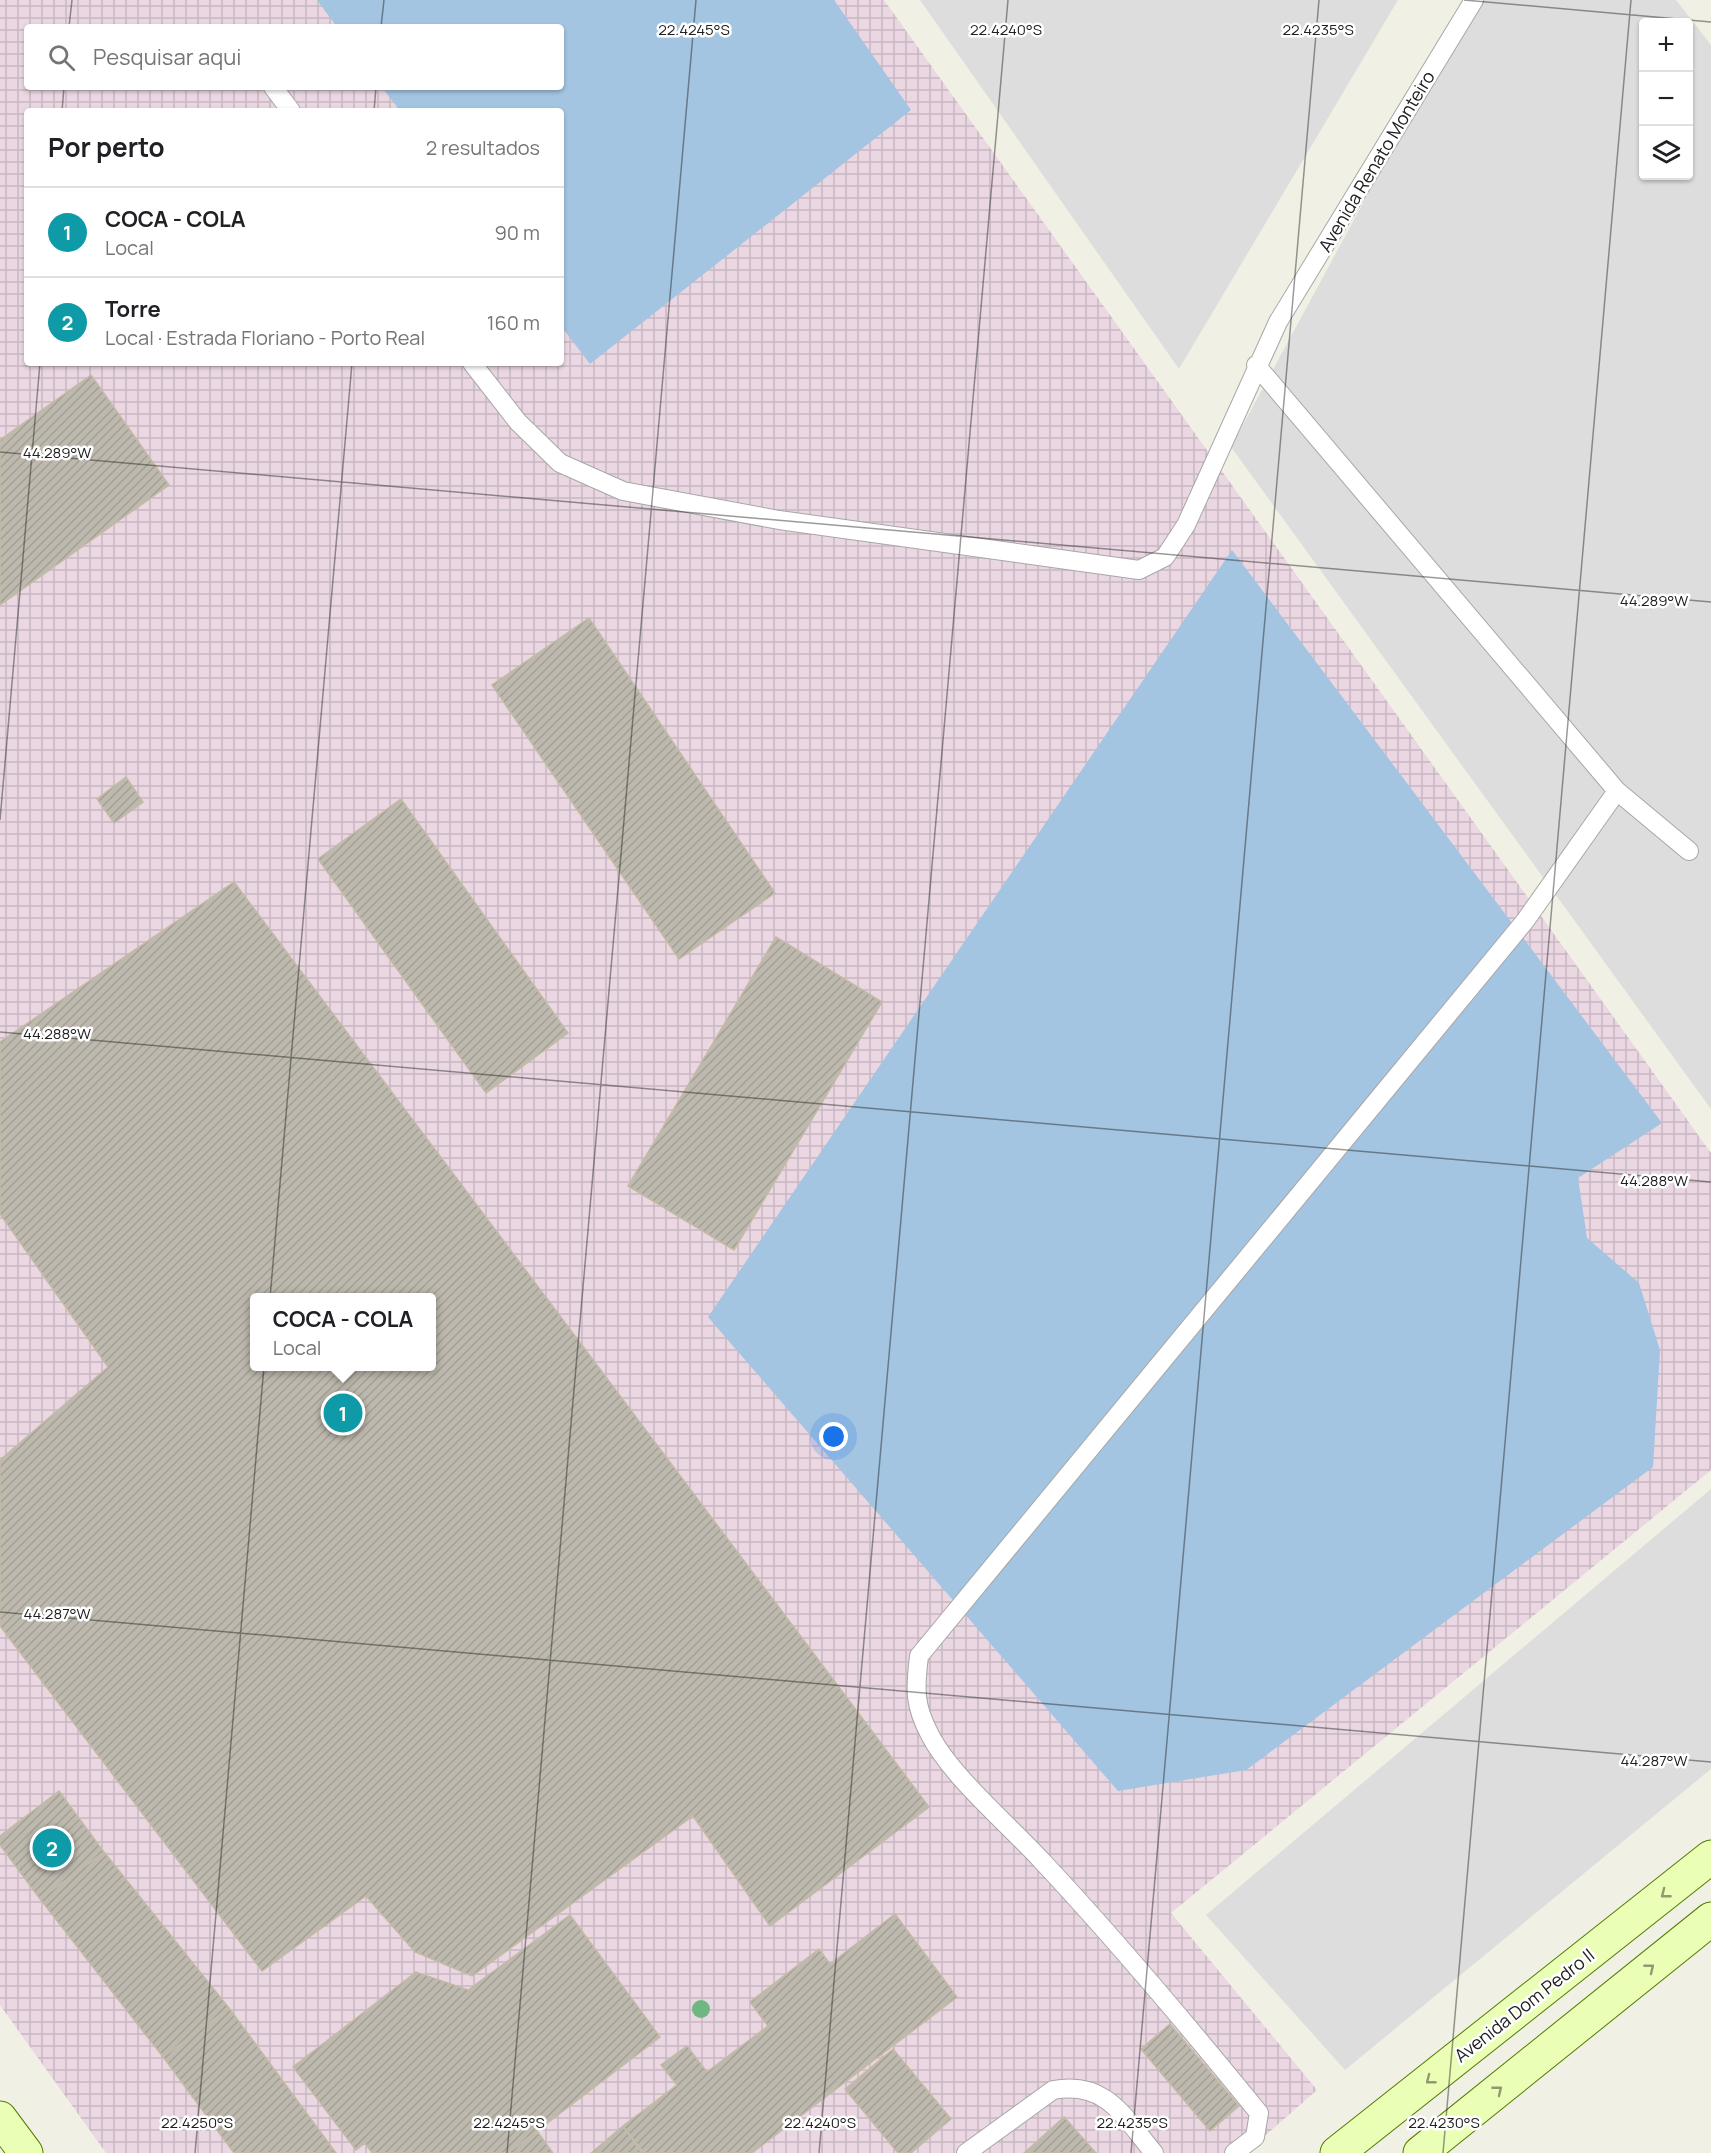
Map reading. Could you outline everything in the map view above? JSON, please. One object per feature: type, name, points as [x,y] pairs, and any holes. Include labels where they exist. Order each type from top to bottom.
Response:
[{"type":"main road","name":"Avenida Dom Pedro II","points":[[1359,2146],[1711,1857]]},
{"type":"main road","points":[[1420,2153],[1711,1919]]},
{"type":"main road","points":[[0,2118],[26,2153]]},
{"type":"lane","name":"Avenida Renato Monteiro","points":[[474,366],[518,422],[560,463],[623,491],[779,520],[1139,570],[1165,557],[1185,525],[1256,365],[1278,322],[1474,0]]},
{"type":"lane","points":[[275,90],[289,108]]},
{"type":"lane","points":[[1256,365],[1617,791],[1689,851]]},
{"type":"lane","points":[[1234,2153],[1255,2137],[1259,2113],[1172,2005],[966,1782],[931,1737],[919,1713],[914,1693],[919,1656],[1525,921],[1617,791]]},
{"type":"lane","points":[[966,2153],[1053,2090],[1070,2087],[1100,2093],[1113,2104],[1154,2153]]},
{"type":"shaded area","points":[[0,0],[884,0],[1711,1153],[1711,1470],[1171,1913],[1317,2090],[1245,2153],[106,2153],[0,2005]]},
{"type":"shaded area","points":[[920,0],[1398,0],[1179,369]]},
{"type":"shaded area","points":[[1473,0],[1676,0],[1690,18],[1639,18],[1639,180],[1693,180],[1693,22],[1711,45],[1711,1109],[1231,447]]},
{"type":"shaded area","points":[[1711,1489],[1711,1769],[1345,2070],[1206,1915]]},
{"type":"water","points":[[317,0],[834,0],[911,110],[590,364],[564,330],[564,108],[398,108],[384,90],[564,90],[564,24],[335,24]]},
{"type":"water","points":[[1232,550],[1662,1123],[1578,1178],[1587,1238],[1639,1283],[1660,1350],[1653,1467],[1246,1770],[1118,1791],[708,1317]]},
{"type":"building","points":[[91,375],[169,485],[0,605],[0,440]]},
{"type":"building","points":[[589,618],[775,893],[679,959],[492,685]]},
{"type":"building","points":[[126,777],[143,802],[114,823],[97,799]]},
{"type":"building","points":[[401,799],[568,1033],[486,1093],[318,859]]},
{"type":"building","points":[[234,882],[929,1807],[770,1926],[693,1816],[472,1976],[415,1952],[366,1896],[262,1971],[0,1626],[0,1460],[108,1367],[0,1214],[0,1042]]},
{"type":"building","points":[[776,937],[882,1002],[734,1250],[628,1186]]},
{"type":"building","points":[[59,1791],[104,1852],[40,1899],[0,1845],[0,1836]]},
{"type":"building","points":[[104,1852],[229,2008],[163,2057],[40,1899]]},
{"type":"building","points":[[895,1914],[957,1997],[752,2153],[644,2153],[623,2126],[677,2085],[661,2065],[687,2046],[707,2072],[768,2026],[750,2002],[819,1949],[830,1964]]},
{"type":"building","points":[[570,1915],[660,2037],[508,2153],[372,2153],[365,2143],[356,2150],[293,2067],[416,1972],[468,1990]]},
{"type":"building","points":[[229,2008],[336,2153],[234,2153],[163,2057]]},
{"type":"building","points":[[1170,2024],[1239,2106],[1210,2131],[1141,2049]]},
{"type":"building","points":[[893,2049],[951,2119],[911,2153],[898,2153],[845,2089]]},
{"type":"building","points":[[1064,2117],[1096,2153],[1024,2153]]},
{"type":"building","points":[[623,2126],[642,2153],[591,2153]]},
{"type":"building","points":[[537,2131],[553,2153],[508,2153]]},
{"type":"place","name":"COCA - COLA","points":[[343,1413]]},
{"type":"place","name":"Torre","points":[[52,1848]]}]
